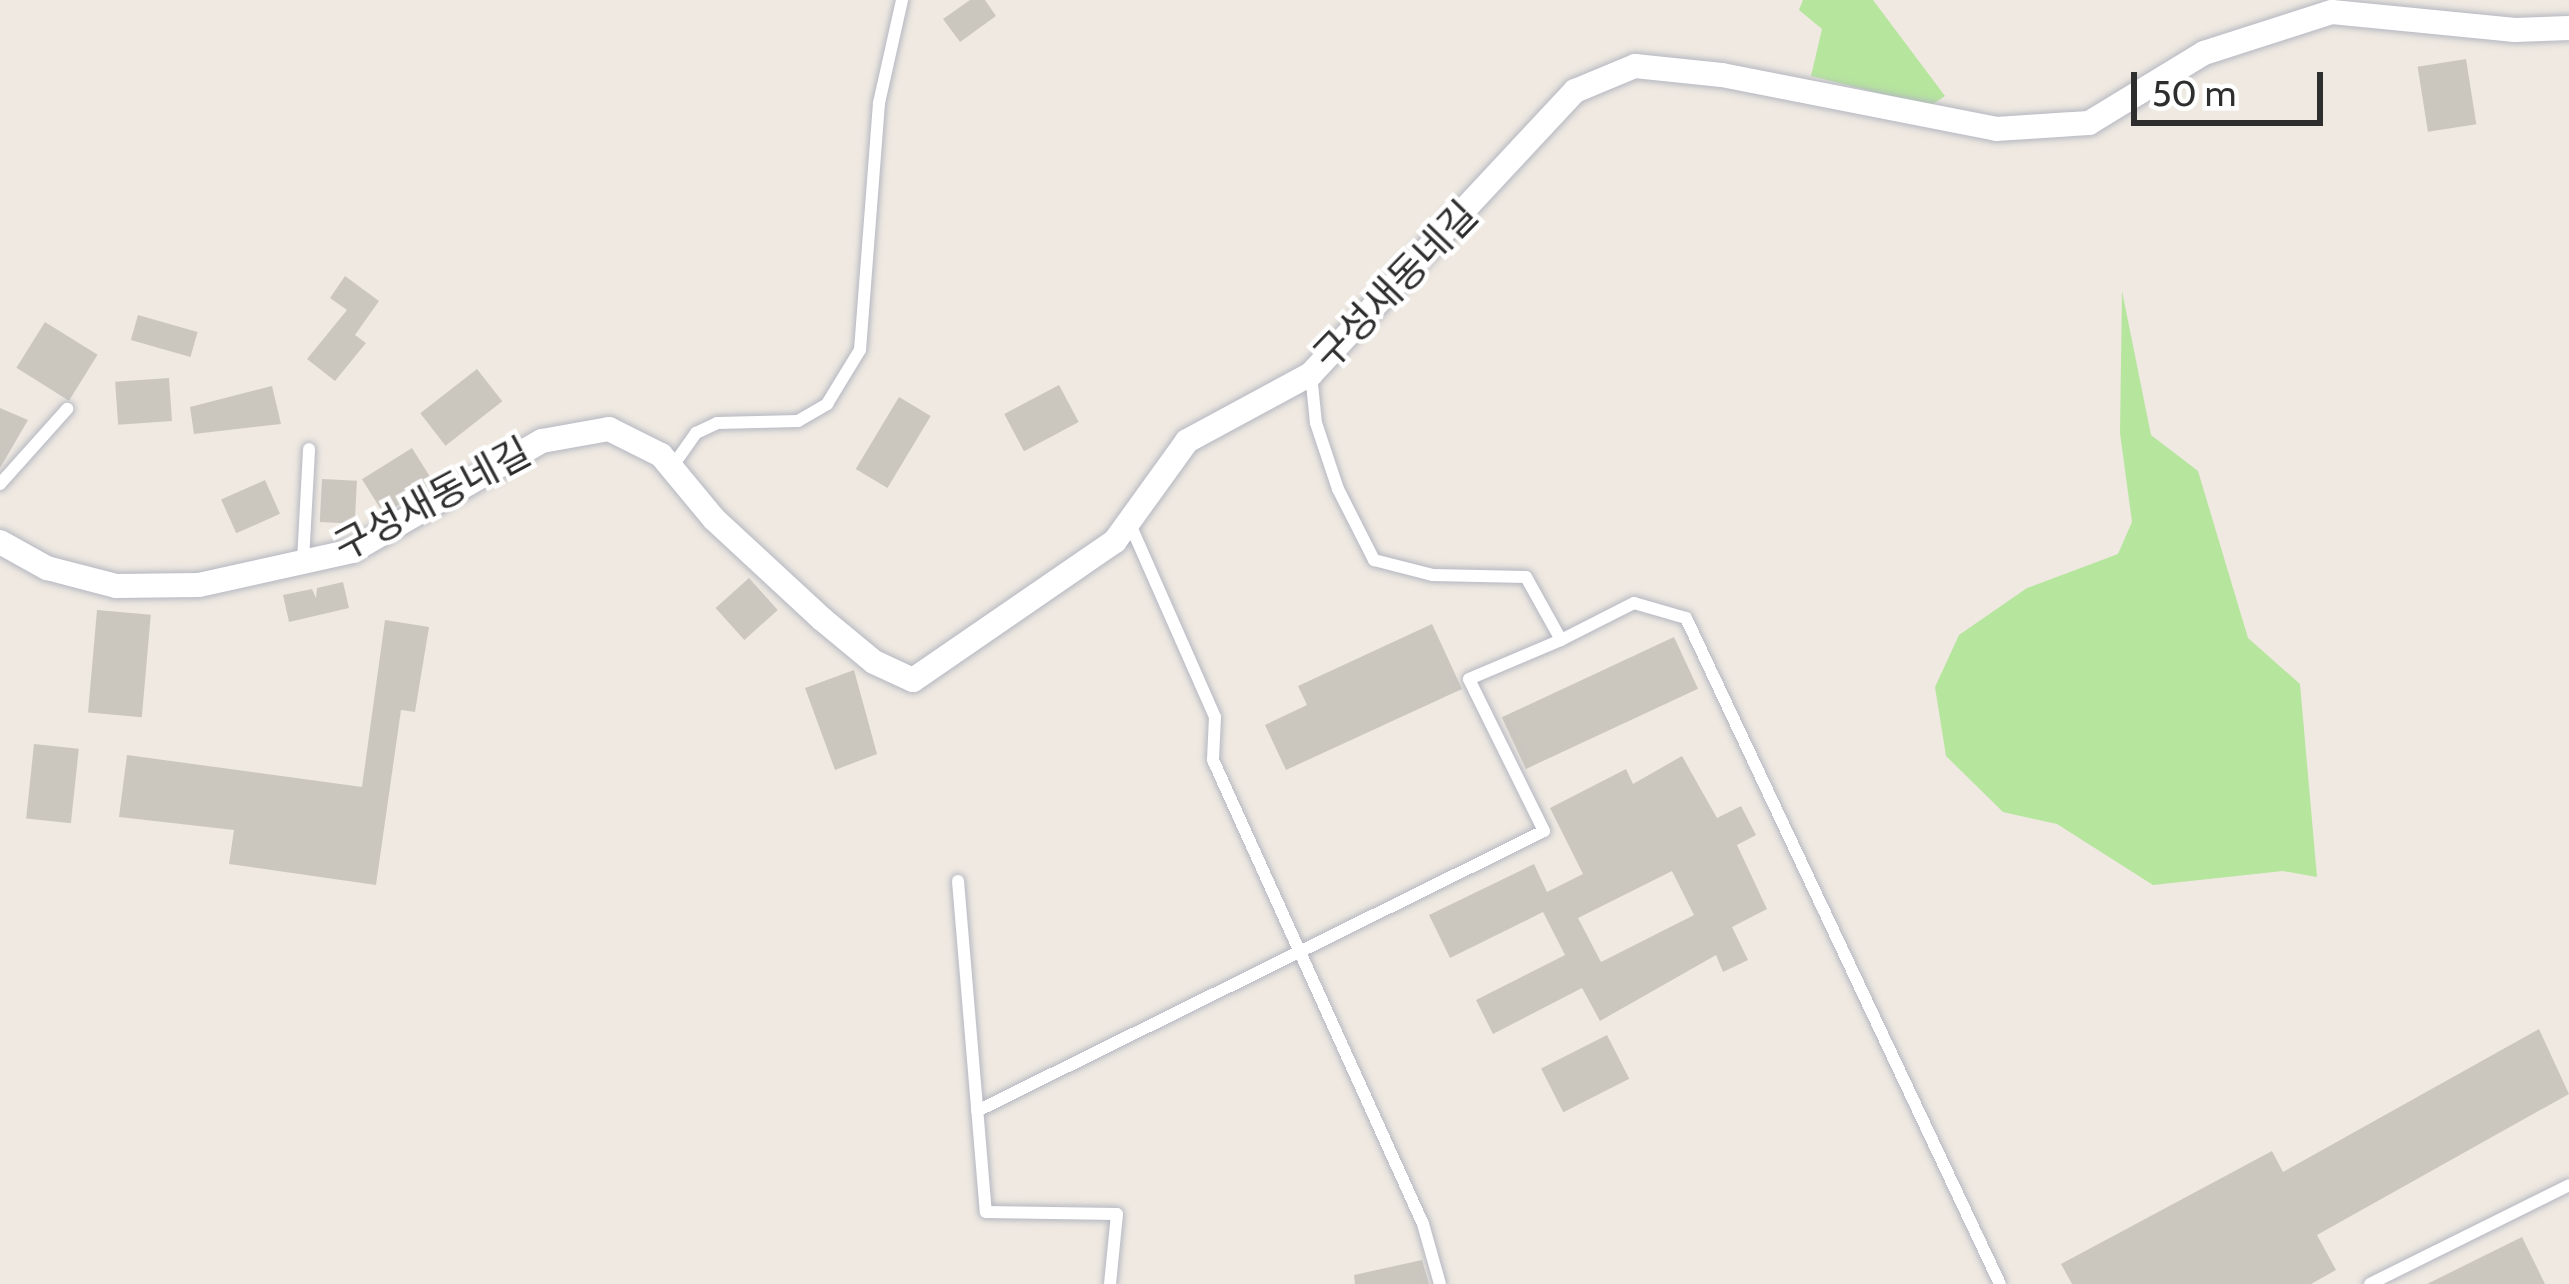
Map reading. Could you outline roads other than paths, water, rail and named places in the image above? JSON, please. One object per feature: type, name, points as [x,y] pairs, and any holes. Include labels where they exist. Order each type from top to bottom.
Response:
[{"type":"street","name":"구성새동네길","points":[[5,551],[116,586],[199,585],[352,551],[559,436],[609,429],[671,467],[822,619],[874,662],[913,680],[1066,581],[1129,521],[1187,441],[1311,374],[1574,91],[1635,66],[1722,75],[1996,129],[2089,123],[2204,53],[2332,12],[2515,30],[2569,28]]},
{"type":"lane","points":[[671,467],[696,433],[717,423],[798,421],[827,404],[860,350],[879,104],[902,0]]},
{"type":"lane","points":[[1311,374],[1316,423],[1337,489],[1374,560],[1433,575],[1526,577],[1561,640]]},
{"type":"lane","points":[[0,484],[67,410]]},
{"type":"lane","name":"구성새동네길","points":[[303,562],[309,449]]},
{"type":"lane","points":[[1129,521],[1215,717],[1213,760],[1423,1224],[1440,1284]]},
{"type":"lane","points":[[977,1111],[1544,831],[1469,679],[1634,603],[1686,618],[2000,1284]]},
{"type":"lane","points":[[958,881],[986,1212],[1117,1214],[1110,1284]]},
{"type":"lane","points":[[2370,1284],[2569,1185]]}]
